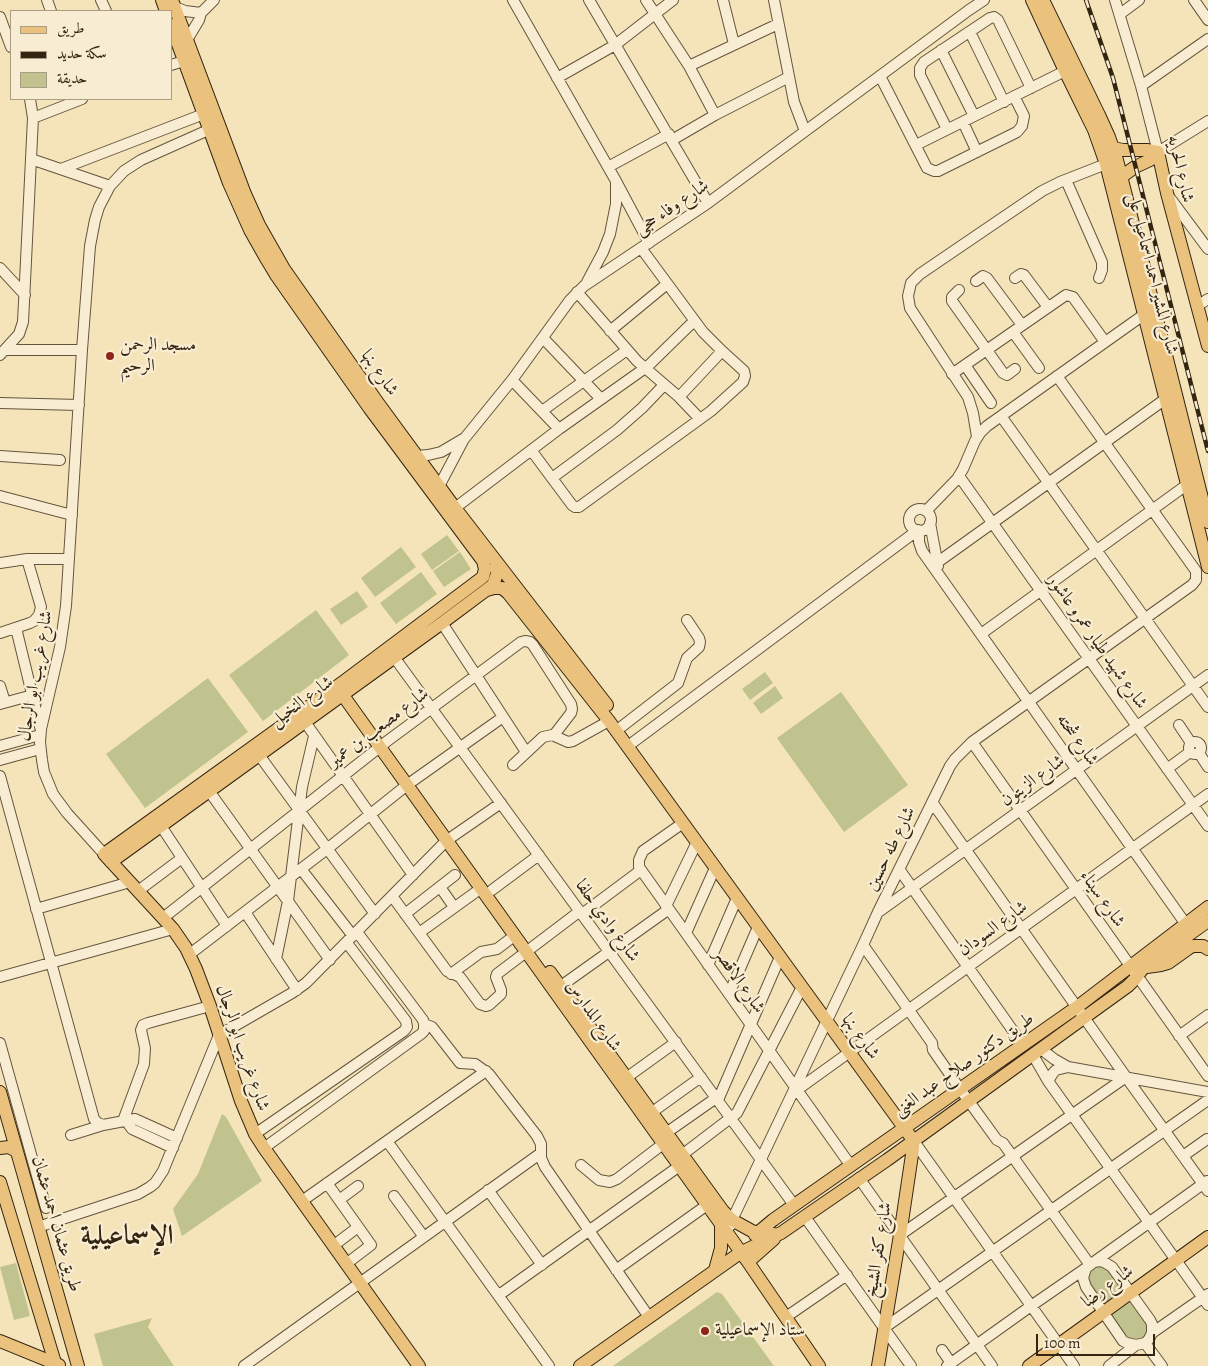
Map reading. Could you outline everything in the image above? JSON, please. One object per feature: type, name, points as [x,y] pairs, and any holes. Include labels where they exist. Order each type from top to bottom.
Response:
[{"type":"main road","name":"شارع بنها","points":[[162,0],[171,6],[187,40],[208,112]]},
{"type":"main road","name":"شارع المشير احمد اسماعيل على","points":[[1032,0],[1092,125],[1106,164],[1149,311],[1171,395],[1192,481],[1208,568]]},
{"type":"main road","name":"شارع المشير احمد اسماعيل على","points":[[1043,0],[1113,148],[1121,177],[1149,311]]},
{"type":"main road","name":"شارع بنها","points":[[172,28],[184,60],[214,127],[275,254],[374,406],[437,491],[483,561],[485,583]]},
{"type":"main road","points":[[1113,148],[1158,152]]},
{"type":"main road","points":[[1121,177],[1150,160],[1158,152]]},
{"type":"main road","name":"شارع الحريه","points":[[1158,152],[1167,192],[1203,303],[1208,346]]},
{"type":"main road","name":"شارع بنها","points":[[374,406],[417,456],[437,491],[455,508],[496,561],[505,583],[613,712],[616,720],[614,727],[913,1140]]},
{"type":"main road","name":"شارع المشير احمد اسماعيل على","points":[[1192,481],[1208,522]]},
{"type":"main road","name":"شارع النخيل","points":[[485,583],[493,585],[498,569],[496,561]]},
{"type":"main road","points":[[485,583],[494,588],[505,583]]},
{"type":"main road","name":"شارع النخيل","points":[[108,858],[161,826],[305,722],[343,689],[442,624],[485,583]]},
{"type":"main road","name":"شارع النخيل","points":[[108,858],[343,689],[485,583]]},
{"type":"main road","name":"شارع المدارس","points":[[343,689],[664,1139],[723,1212],[731,1239],[819,1366]]},
{"type":"main road","name":"شارع غريب ابو الرجال","points":[[108,858],[173,929],[190,954],[210,1006],[241,1102],[255,1134],[419,1366]]},
{"type":"main road","name":"شارع المدارس","points":[[486,889],[514,936],[528,949],[560,986],[651,1113],[664,1139]]},
{"type":"main road","name":"طريق دكتور صلاح عبد الغنى","points":[[1137,970],[1185,923],[1208,907]]},
{"type":"main road","name":"طريق دكتور صلاح عبد الغنى","points":[[744,1257],[757,1232],[794,1205],[1023,1045],[1080,1012],[1208,921]]},
{"type":"main road","points":[[1137,970],[1172,961],[1193,946],[1208,948]]},
{"type":"main road","name":"طريق دكتور صلاح عبد الغنى","points":[[580,1366],[715,1270],[744,1257],[887,1160],[1037,1052],[1080,1012]]},
{"type":"main road","name":"طريق عثمان احمد عثمان","points":[[0,1092],[2,1112],[16,1151],[78,1366]]},
{"type":"main road","name":"شارع كفر الشيخ","points":[[878,1366],[900,1235],[913,1140]]},
{"type":"main road","points":[[0,1148],[9,1147],[16,1151]]},
{"type":"main road","points":[[887,1160],[898,1158],[907,1162],[910,1167]]},
{"type":"main road","name":"شارع المدارس","points":[[682,1161],[707,1205],[726,1222],[757,1232],[781,1233]]},
{"type":"main road","points":[[0,1182],[57,1365]]},
{"type":"main road","points":[[715,1270],[726,1222]]},
{"type":"main road","name":"شارع رضا","points":[[1029,1366],[1208,1237]]},
{"type":"main road","points":[[0,1341],[57,1365]]},
{"type":"street","points":[[187,40],[199,20],[201,12],[214,0]]},
{"type":"street","points":[[513,0],[616,181],[645,246],[667,284],[694,321],[745,374],[744,382],[722,402],[579,507],[572,505],[531,450]]},
{"type":"street","points":[[589,0],[708,203]]},
{"type":"street","points":[[646,0],[689,66],[716,115]]},
{"type":"street","points":[[558,78],[615,44],[673,0]]},
{"type":"street","points":[[723,0],[734,44]]},
{"type":"street","points":[[774,0],[788,77],[794,102],[805,131]]},
{"type":"street","name":"شارع وفاء حجى","points":[[437,491],[464,438],[512,380],[577,292],[587,283],[708,203],[984,0]]},
{"type":"street","name":"شارع الحريه","points":[[1115,0],[1141,86],[1158,152]]},
{"type":"street","points":[[1120,14],[1139,0]]},
{"type":"street","points":[[1194,0],[1208,20]]},
{"type":"street","points":[[171,6],[185,11],[201,12]]},
{"type":"street","points":[[948,129],[920,72],[920,68],[922,63],[990,18],[994,17],[997,19],[1032,88]]},
{"type":"street","points":[[1,23],[10,45]]},
{"type":"street","points":[[689,66],[778,24]]},
{"type":"street","points":[[970,32],[1004,102]]},
{"type":"street","points":[[1141,86],[1208,39]]},
{"type":"street","points":[[941,50],[974,116]]},
{"type":"street","points":[[172,65],[184,60]]},
{"type":"street","points":[[916,145],[1065,71]]},
{"type":"street","points":[[880,76],[928,168],[934,171],[938,171],[1014,134],[1022,126],[1024,116],[1014,96]]},
{"type":"street","points":[[608,167],[716,115],[788,77]]},
{"type":"street","points":[[1,353],[16,338],[22,326],[26,295],[33,118],[30,100]]},
{"type":"street","points":[[33,118],[79,100]]},
{"type":"street","points":[[61,169],[208,112]]},
{"type":"street","points":[[1158,152],[1208,121]]},
{"type":"street","points":[[963,122],[977,152]]},
{"type":"street","name":"شارع غريب ابو الرجال","points":[[108,858],[60,804],[44,772],[40,749],[40,732],[61,640],[66,606],[90,246],[99,207],[110,186],[124,171],[141,160],[214,127]]},
{"type":"street","points":[[31,159],[110,186]]},
{"type":"street","points":[[977,437],[968,397],[910,308],[908,296],[911,283],[920,274],[1048,188],[1106,164]]},
{"type":"street","points":[[1066,180],[1102,262],[1099,278]]},
{"type":"street","points":[[587,283],[610,234],[616,204],[616,181]]},
{"type":"street","points":[[1167,192],[1208,249]]},
{"type":"street","points":[[0,268],[26,295]]},
{"type":"street","points":[[1015,278],[1021,274],[1024,275],[1048,307]]},
{"type":"street","points":[[976,281],[983,276],[987,278],[1022,325]]},
{"type":"street","points":[[610,331],[667,284]]},
{"type":"street","points":[[959,290],[952,297],[952,301],[1004,374],[1009,374],[1015,369]]},
{"type":"street","points":[[577,292],[644,368],[679,397],[700,419]]},
{"type":"street","points":[[952,374],[1066,295],[1071,295],[1105,342]]},
{"type":"street","points":[[926,511],[959,476],[977,437],[987,426],[1149,311]]},
{"type":"street","points":[[455,508],[559,429],[644,368],[694,321]]},
{"type":"street","points":[[1013,332],[1038,368]]},
{"type":"street","points":[[543,338],[601,399]]},
{"type":"street","points":[[1,353],[82,350]]},
{"type":"street","points":[[542,410],[627,350]]},
{"type":"street","points":[[679,397],[722,351]]},
{"type":"street","points":[[965,365],[991,403]]},
{"type":"street","points":[[1057,376],[1153,510]]},
{"type":"street","points":[[512,380],[559,429]]},
{"type":"street","points":[[552,478],[617,430],[664,385]]},
{"type":"street","points":[[938,562],[1171,395]]},
{"type":"street","points":[[0,402],[79,405]]},
{"type":"street","points":[[1001,416],[1208,707]]},
{"type":"street","points":[[417,456],[441,452],[464,438]]},
{"type":"street","points":[[0,456],[60,460]]},
{"type":"street","name":"شارع شهيد طيار عمرو عاشور","points":[[959,476],[1208,826]]},
{"type":"street","points":[[981,634],[1192,481]]},
{"type":"street","points":[[0,496],[72,515]]},
{"type":"street","points":[[628,746],[919,530],[926,529],[930,523],[930,518],[926,511],[919,509],[911,515],[910,524],[919,530]]},
{"type":"street","name":"شارع طه حسين","points":[[726,1222],[761,1160],[796,1089],[878,912],[950,766],[972,742],[1195,583],[1197,574],[1195,568],[1153,510]]},
{"type":"street","name":"شارع شحته","points":[[930,523],[940,576]]},
{"type":"street","name":"شارع شحته","points":[[919,530],[921,548],[1185,923]]},
{"type":"street","points":[[0,563],[27,559],[69,559]]},
{"type":"street","points":[[0,633],[34,621],[41,611],[27,559]]},
{"type":"street","points":[[513,765],[543,737],[554,735],[568,742],[614,727],[678,683],[687,658],[699,647],[700,642],[687,620]]},
{"type":"street","points":[[442,624],[526,752]]},
{"type":"street","points":[[0,746],[40,732],[16,628]]},
{"type":"street","name":"شارع مصعب بن عمير","points":[[163,918],[343,775],[521,642],[530,642],[571,704],[572,708],[569,717],[554,735]]},
{"type":"street","name":"شارع وادي حلفا","points":[[394,657],[794,1205]]},
{"type":"street","name":"شارع الزيتون","points":[[878,912],[1208,675]]},
{"type":"street","points":[[0,686],[2,703],[33,695]]},
{"type":"street","points":[[190,954],[410,783],[503,717]]},
{"type":"street","points":[[305,722],[414,875]]},
{"type":"street","points":[[1179,725],[1198,746],[1208,767]]},
{"type":"street","points":[[276,959],[288,901],[302,787],[314,736]]},
{"type":"street","name":"شارع سيناء","points":[[972,742],[1075,889],[1137,970],[1179,1036],[1207,1075]]},
{"type":"street","points":[[1167,769],[1198,746]]},
{"type":"street","points":[[0,760],[40,749]]},
{"type":"street","points":[[259,755],[375,914]]},
{"type":"street","points":[[0,776],[94,1116],[96,1121],[103,1125]]},
{"type":"street","points":[[208,791],[330,960]]},
{"type":"street","name":"شارع السودان","points":[[796,1089],[849,1053],[1208,794]]},
{"type":"street","points":[[932,802],[1126,1077],[1206,1185],[1149,1223],[949,1365],[942,1350]]},
{"type":"street","points":[[38,1227],[144,1191],[150,1187],[160,1177],[219,1035],[311,980],[450,839],[501,803]]},
{"type":"street","points":[[392,896],[447,971],[460,977],[480,1004],[487,1006],[501,994],[496,977],[497,974],[528,949],[641,870],[639,860],[641,854],[683,823]]},
{"type":"street","points":[[161,826],[227,926]]},
{"type":"street","points":[[560,986],[667,908],[696,842]]},
{"type":"street","points":[[419,933],[454,907],[486,889],[538,855]]},
{"type":"street","points":[[36,909],[134,886],[182,858]]},
{"type":"street","points":[[686,933],[715,868]]},
{"type":"street","points":[[301,869],[352,937],[424,1024],[432,1027],[460,1063],[475,1064],[486,1071],[537,1136],[541,1144],[540,1152],[545,1168],[649,1317]]},
{"type":"street","points":[[899,869],[1023,1045]]},
{"type":"street","name":"شارع الاقصر","points":[[641,870],[851,1166]]},
{"type":"street","points":[[405,914],[455,875]]},
{"type":"street","points":[[440,887],[454,907]]},
{"type":"street","points":[[708,965],[737,898]]},
{"type":"street","points":[[245,912],[297,990]]},
{"type":"street","points":[[729,994],[758,927]]},
{"type":"street","points":[[0,977],[173,929]]},
{"type":"street","points":[[450,974],[481,952],[495,950],[514,936]]},
{"type":"street","points":[[255,1134],[404,1031],[407,1027],[406,1021],[352,937]]},
{"type":"street","points":[[863,945],[932,1043],[938,1046],[963,1087],[1002,1136],[1003,1143],[1090,1265]]},
{"type":"street","points":[[581,1165],[600,1180],[610,1182],[617,1179],[664,1139],[717,1099],[780,958]]},
{"type":"street","points":[[498,1296],[682,1161],[731,1119],[738,1111],[802,987]]},
{"type":"street","points":[[125,1121],[144,1064],[143,1025],[210,1006]]},
{"type":"street","points":[[1179,1036],[1208,1015]]},
{"type":"street","points":[[264,1148],[421,1034],[424,1031],[424,1024]]},
{"type":"street","points":[[0,1042],[46,1208]]},
{"type":"street","points":[[626,1078],[676,1042]]},
{"type":"street","points":[[1037,1052],[1068,1067],[1204,1091],[1207,1075]]},
{"type":"street","points":[[1037,1052],[1048,1081],[1149,1223],[1206,1299],[1152,1333]]},
{"type":"street","points":[[1048,1081],[1056,1070],[1068,1067]]},
{"type":"street","points":[[302,1201],[486,1071]]},
{"type":"street","points":[[651,1113],[701,1077]]},
{"type":"street","points":[[900,1235],[1126,1077]]},
{"type":"street","points":[[884,1328],[1208,1100]]},
{"type":"street","points":[[71,1136],[132,1118],[177,1138]]},
{"type":"street","points":[[125,1121],[132,1129],[173,1148]]},
{"type":"street","points":[[1183,1156],[1207,1139]]},
{"type":"street","name":"شارع بنها","points":[[913,1140],[1074,1366]]},
{"type":"street","points":[[387,1141],[549,1366]]},
{"type":"street","points":[[246,1365],[540,1152]]},
{"type":"street","points":[[859,1178],[992,1366]]},
{"type":"street","points":[[327,1183],[371,1246],[346,1264]]},
{"type":"street","points":[[339,1200],[358,1186]]},
{"type":"street","points":[[488,1190],[542,1265]]},
{"type":"street","points":[[394,1196],[424,1237]]},
{"type":"street","points":[[616,1270],[707,1205]]},
{"type":"street","points":[[805,1217],[911,1366]]},
{"type":"street","points":[[333,1246],[358,1227]]},
{"type":"street","points":[[1109,1366],[1140,1344],[1149,1339],[1152,1333],[1152,1324],[1109,1264],[1104,1262],[1090,1265],[1083,1278],[1084,1283],[1123,1340],[1127,1343],[1140,1344],[1162,1366]]},
{"type":"street","points":[[786,1317],[847,1275]]},
{"type":"green space","points":[[447,535],[459,551],[432,570],[421,554]]},
{"type":"green space","points":[[401,547],[416,567],[375,597],[361,578]]},
{"type":"green space","points":[[460,552],[471,569],[444,587],[433,571]]},
{"type":"green space","points":[[421,572],[437,594],[396,624],[380,603]]},
{"type":"green space","points":[[357,591],[368,607],[341,625],[330,609]]},
{"type":"green space","points":[[316,610],[349,655],[263,721],[229,675]]},
{"type":"green space","points":[[765,672],[773,683],[750,700],[742,689]]},
{"type":"green space","points":[[208,678],[248,732],[145,808],[106,754]]},
{"type":"green space","points":[[775,686],[783,698],[761,714],[753,703]]},
{"type":"green space","points":[[841,692],[908,785],[844,832],[777,738]]},
{"type":"green space","points":[[222,1114],[226,1117],[262,1181],[182,1236],[173,1209],[198,1174]]},
{"type":"green space","points":[[16,1263],[30,1316],[14,1320],[0,1267]]},
{"type":"green space","points":[[1106,1264],[1150,1323],[1147,1335],[1140,1341],[1128,1340],[1089,1283],[1090,1266]]},
{"type":"green space","name":"ستاد الإسماعيلية","points":[[717,1292],[722,1294],[774,1366],[613,1366]]},
{"type":"green space","points":[[152,1318],[148,1327],[174,1366],[103,1366],[94,1334]]},
{"type":"railway","points":[[1086,0],[1113,78],[1208,451]]},
{"type":"place","name":"مسجد الرحمن الرحيم","points":[[110,356]]},
{"type":"place","name":"ستاد الإسماعيلية","points":[[705,1331]]},
{"type":"district","name":"الإسماعيلية","points":[[127,1237]]}]
